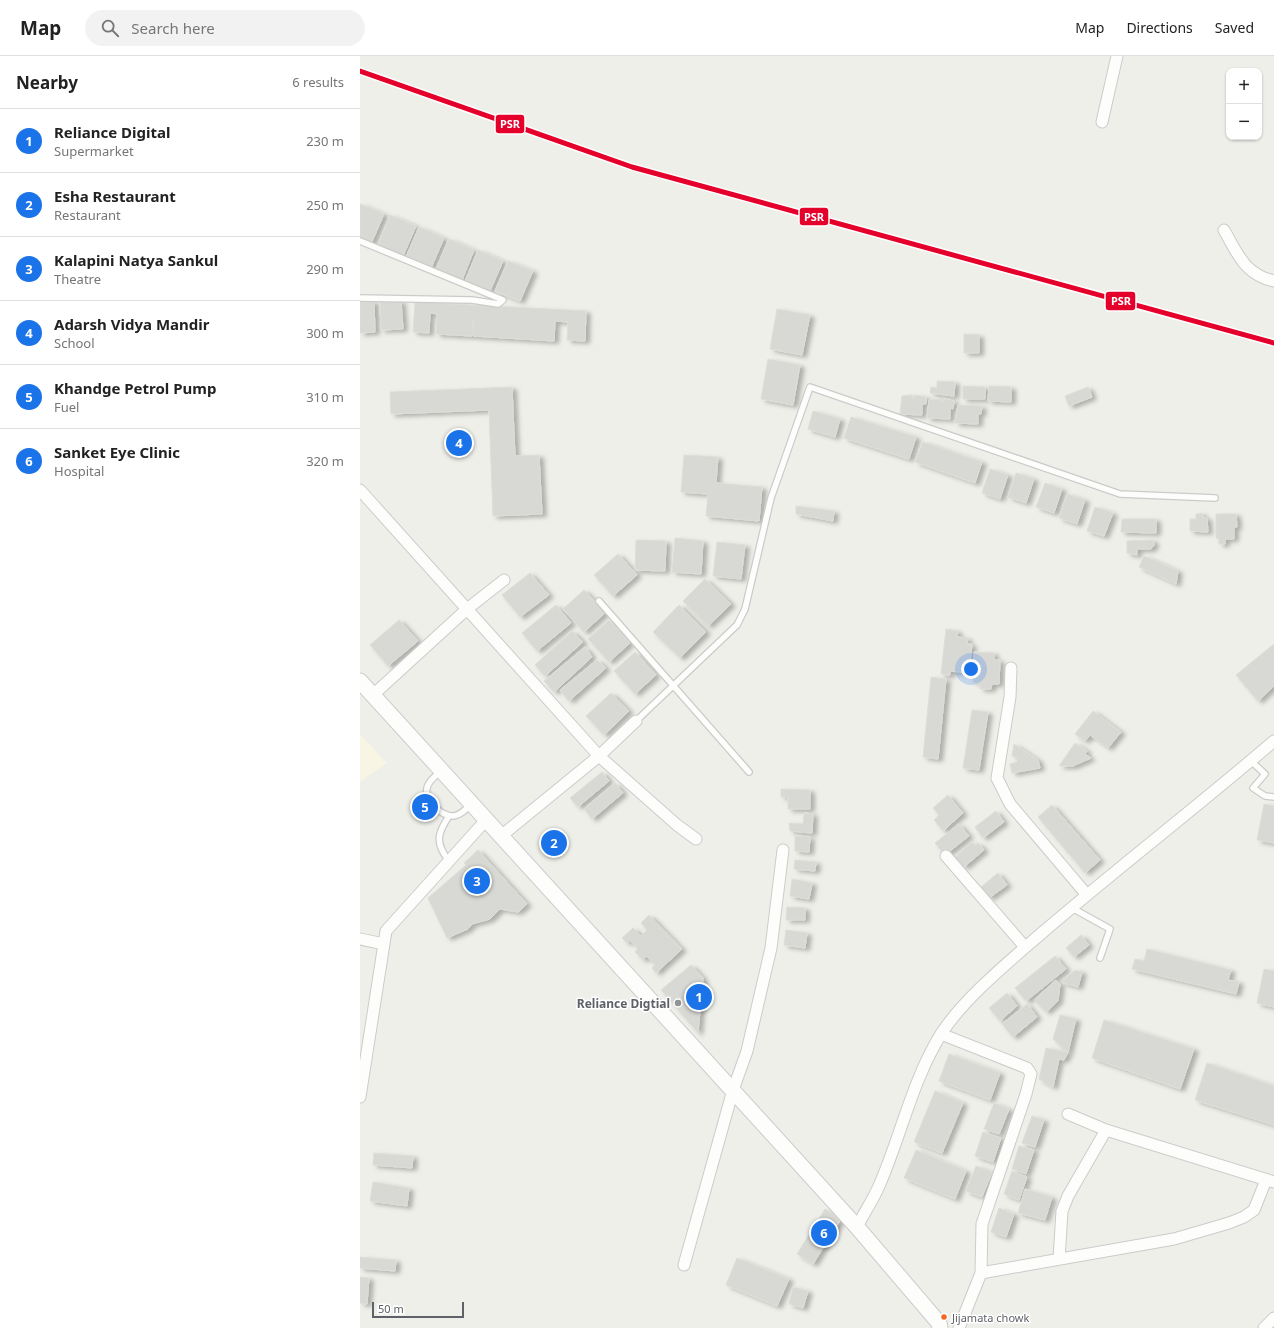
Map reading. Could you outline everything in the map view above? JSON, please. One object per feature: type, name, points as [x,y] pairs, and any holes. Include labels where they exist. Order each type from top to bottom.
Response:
[{"type":"main road","points":[[360,681],[857,1227],[939,1323],[940,1328]]},
{"type":"street","points":[[1102,122],[1117,56]]},
{"type":"street","points":[[1224,230],[1242,261],[1253,274],[1274,281]]},
{"type":"street","points":[[360,490],[599,756],[677,825],[696,839]]},
{"type":"street","points":[[373,695],[467,608],[504,580]]},
{"type":"street","points":[[1011,668],[1010,697],[997,778],[1010,804],[1087,895]]},
{"type":"street","points":[[501,836],[599,756],[636,720]]},
{"type":"street","points":[[857,1227],[879,1186],[919,1079],[941,1034],[961,1008],[1025,947],[1274,741]]},
{"type":"street","points":[[360,1097],[362,1065],[386,930],[486,820]]},
{"type":"street","points":[[684,1265],[733,1090],[748,1051],[771,948],[783,850]]},
{"type":"street","points":[[946,856],[1025,947]]},
{"type":"street","points":[[360,939],[384,944]]},
{"type":"street","points":[[941,1034],[1028,1068],[1031,1074],[1026,1094],[982,1224],[981,1273],[959,1328]]},
{"type":"street","points":[[981,1273],[1174,1239],[1244,1218],[1254,1210],[1270,1181],[1106,1130],[1068,1114]]},
{"type":"street","points":[[1059,1259],[1062,1211],[1068,1196],[1106,1130]]},
{"type":"street","points":[[1264,1328],[1274,1318]]},
{"type":"lane","points":[[360,241],[503,300],[498,304],[472,300],[360,298]]},
{"type":"lane","points":[[636,720],[737,625],[745,609],[771,498],[810,386],[1120,494],[1215,498]]},
{"type":"lane","points":[[599,601],[749,772]]},
{"type":"lane","points":[[1251,761],[1265,774],[1252,788],[1265,796],[1274,797]]},
{"type":"lane","points":[[441,770],[429,784],[426,796],[429,801],[444,814],[449,816],[461,814],[472,803]]},
{"type":"lane","points":[[449,816],[440,831],[438,840],[441,851],[449,861]]},
{"type":"lane","points":[[1072,908],[1110,929],[1100,958]]},
{"type":"shaded area","points":[[360,734],[387,763],[360,782]]},
{"type":"building","points":[[360,204],[384,214],[371,244],[360,239]]},
{"type":"building","points":[[390,215],[416,226],[403,256],[378,245]]},
{"type":"building","points":[[419,227],[444,238],[431,268],[406,257]]},
{"type":"building","points":[[449,239],[474,250],[462,280],[436,269]]},
{"type":"building","points":[[478,250],[503,261],[490,291],[465,281]]},
{"type":"building","points":[[508,261],[533,271],[520,301],[495,291]]},
{"type":"building","points":[[374,301],[375,332],[360,333],[360,302]]},
{"type":"building","points":[[401,301],[403,329],[381,330],[380,302]]},
{"type":"building","points":[[415,302],[586,311],[585,341],[567,340],[568,322],[555,321],[554,341],[473,336],[474,318],[472,336],[436,334],[437,314],[430,313],[429,333],[413,332]]},
{"type":"building","points":[[777,309],[810,315],[802,355],[770,349]]},
{"type":"building","points":[[964,334],[979,335],[979,353],[964,353]]},
{"type":"building","points":[[768,359],[800,365],[793,405],[761,399]]},
{"type":"building","points":[[937,381],[955,382],[954,396],[930,393],[931,387],[937,388]]},
{"type":"building","points":[[963,386],[985,387],[985,399],[963,399]]},
{"type":"building","points":[[989,386],[1011,387],[1011,402],[988,401]]},
{"type":"building","points":[[512,387],[515,456],[539,455],[542,514],[493,516],[489,410],[391,414],[390,392]]},
{"type":"building","points":[[1088,387],[1092,397],[1069,406],[1065,396]]},
{"type":"building","points":[[912,395],[912,398],[915,398],[915,395],[926,397],[926,404],[922,404],[922,415],[900,414],[902,396]]},
{"type":"building","points":[[940,399],[940,402],[943,402],[943,399],[954,401],[953,409],[950,408],[950,419],[927,418],[929,400]]},
{"type":"building","points":[[958,405],[982,406],[981,414],[978,414],[978,424],[955,423]]},
{"type":"building","points":[[813,411],[840,419],[835,437],[808,429]]},
{"type":"building","points":[[851,417],[916,437],[909,459],[844,438]]},
{"type":"building","points":[[923,442],[982,462],[975,483],[915,462]]},
{"type":"building","points":[[684,455],[718,457],[716,483],[762,487],[759,521],[706,516],[708,494],[681,492]]},
{"type":"building","points":[[990,469],[1008,475],[1000,499],[982,493]]},
{"type":"building","points":[[1016,473],[1034,479],[1026,503],[1008,497]]},
{"type":"building","points":[[1045,483],[1062,489],[1054,513],[1036,507]]},
{"type":"building","points":[[1067,494],[1085,500],[1077,524],[1059,518]]},
{"type":"building","points":[[796,506],[834,511],[833,521],[796,514]]},
{"type":"building","points":[[1095,507],[1113,513],[1104,536],[1087,531]]},
{"type":"building","points":[[1202,513],[1202,517],[1207,518],[1208,532],[1190,531],[1190,519],[1196,519],[1196,514]]},
{"type":"building","points":[[1216,514],[1236,514],[1237,527],[1234,527],[1234,539],[1225,539],[1225,544],[1219,544],[1219,539],[1216,538]]},
{"type":"building","points":[[1122,519],[1156,519],[1156,533],[1121,532]]},
{"type":"building","points":[[675,538],[703,541],[701,574],[672,572]]},
{"type":"building","points":[[636,540],[666,541],[665,571],[635,570]]},
{"type":"building","points":[[1153,540],[1154,545],[1151,549],[1137,549],[1137,555],[1127,553],[1127,541]]},
{"type":"building","points":[[717,542],[745,545],[741,579],[713,576]]},
{"type":"building","points":[[618,554],[637,575],[613,596],[594,575]]},
{"type":"building","points":[[1144,556],[1178,571],[1176,584],[1139,567]]},
{"type":"building","points":[[530,573],[549,595],[520,617],[502,595]]},
{"type":"building","points":[[705,579],[731,604],[708,626],[683,601]]},
{"type":"building","points":[[584,590],[605,613],[584,632],[563,609]]},
{"type":"building","points":[[556,605],[571,623],[537,651],[522,633]]},
{"type":"building","points":[[679,605],[706,632],[680,658],[653,632]]},
{"type":"building","points":[[399,620],[418,641],[388,666],[370,645]]},
{"type":"building","points":[[609,620],[630,643],[609,662],[588,639]]},
{"type":"building","points":[[946,629],[958,631],[957,637],[968,638],[967,644],[972,644],[969,673],[950,671],[950,675],[941,674]]},
{"type":"building","points":[[572,631],[583,642],[545,676],[535,665]]},
{"type":"building","points":[[1274,644],[1274,686],[1258,701],[1236,675]]},
{"type":"building","points":[[585,647],[592,657],[554,692],[544,681]]},
{"type":"building","points":[[635,652],[656,675],[635,694],[614,671]]},
{"type":"building","points":[[974,652],[994,653],[994,660],[1000,660],[999,684],[992,684],[991,689],[980,689],[980,683],[973,682]]},
{"type":"building","points":[[597,660],[606,668],[569,701],[560,690]]},
{"type":"building","points":[[931,677],[946,679],[938,759],[923,757]]},
{"type":"building","points":[[611,693],[629,711],[604,735],[586,716]]},
{"type":"building","points":[[972,710],[988,712],[979,770],[963,768]]},
{"type":"building","points":[[1093,711],[1121,732],[1108,748],[1090,735],[1085,741],[1075,734]]},
{"type":"building","points":[[1075,743],[1087,751],[1085,754],[1091,758],[1073,766],[1059,766]]},
{"type":"building","points":[[1014,744],[1038,760],[1040,768],[1012,773],[1010,764],[1017,762],[1018,758],[1012,756]]},
{"type":"building","points":[[602,772],[609,781],[578,807],[570,798]]},
{"type":"building","points":[[615,783],[623,793],[592,819],[584,809]]},
{"type":"building","points":[[781,789],[810,790],[810,809],[788,809],[788,797],[781,797]]},
{"type":"building","points":[[948,795],[963,813],[943,831],[934,820],[939,815],[933,808]]},
{"type":"building","points":[[1264,804],[1274,806],[1274,843],[1257,840]]},
{"type":"building","points":[[1052,805],[1100,860],[1085,873],[1038,817]]},
{"type":"building","points":[[996,811],[1004,822],[983,838],[975,827]]},
{"type":"building","points":[[804,813],[813,814],[812,833],[790,831],[789,823],[803,824]]},
{"type":"building","points":[[959,824],[969,836],[945,855],[935,843]]},
{"type":"building","points":[[795,836],[810,837],[809,852],[795,851]]},
{"type":"building","points":[[972,842],[975,846],[978,843],[984,850],[964,867],[955,857]]},
{"type":"building","points":[[478,850],[527,904],[518,912],[500,909],[490,919],[472,924],[468,929],[447,938],[428,898],[466,865],[464,863]]},
{"type":"building","points":[[795,860],[816,862],[815,871],[794,869]]},
{"type":"building","points":[[998,873],[1007,885],[989,898],[981,887]]},
{"type":"building","points":[[792,879],[812,883],[809,899],[790,896]]},
{"type":"building","points":[[787,907],[805,908],[805,920],[786,920]]},
{"type":"building","points":[[649,915],[682,949],[656,973],[652,968],[655,965],[646,956],[643,960],[635,952],[638,949],[630,940],[627,943],[622,938],[633,928],[641,936],[647,930],[641,923]]},
{"type":"building","points":[[786,930],[807,933],[805,948],[784,945]]},
{"type":"building","points":[[1081,935],[1089,945],[1074,957],[1066,948]]},
{"type":"building","points":[[1147,949],[1231,970],[1228,980],[1239,982],[1236,994],[1132,969],[1135,959],[1144,961]]},
{"type":"building","points":[[1055,956],[1066,969],[1026,1001],[1015,988]]},
{"type":"building","points":[[691,965],[703,978],[698,1033],[661,990]]},
{"type":"building","points":[[1264,969],[1274,971],[1274,1007],[1257,1003]]},
{"type":"building","points":[[1075,970],[1082,972],[1078,987],[1061,982]]},
{"type":"building","points":[[1056,980],[1060,984],[1058,1001],[1046,1012],[1034,1000]]},
{"type":"building","points":[[1007,993],[1017,1006],[1000,1021],[989,1008]]},
{"type":"building","points":[[1027,1004],[1037,1017],[1013,1037],[1002,1024]]},
{"type":"building","points":[[1060,1015],[1076,1019],[1068,1052],[1053,1039]]},
{"type":"building","points":[[1104,1020],[1194,1049],[1180,1089],[1092,1058]]},
{"type":"building","points":[[1046,1048],[1068,1052],[1064,1060],[1059,1059],[1053,1087],[1039,1079]]},
{"type":"building","points":[[949,1054],[1000,1073],[990,1100],[939,1081]]},
{"type":"building","points":[[1207,1063],[1274,1086],[1274,1125],[1195,1100]]},
{"type":"building","points":[[935,1091],[963,1103],[942,1153],[914,1142]]},
{"type":"building","points":[[994,1103],[1009,1109],[999,1134],[984,1129]]},
{"type":"building","points":[[1032,1116],[1044,1120],[1035,1147],[1022,1143]]},
{"type":"building","points":[[983,1132],[1001,1138],[993,1162],[975,1156]]},
{"type":"building","points":[[1019,1146],[1034,1150],[1026,1174],[1012,1169]]},
{"type":"building","points":[[916,1150],[966,1171],[955,1199],[904,1178]]},
{"type":"building","points":[[374,1153],[413,1156],[412,1168],[373,1165]]},
{"type":"building","points":[[976,1166],[992,1172],[982,1197],[966,1191]]},
{"type":"building","points":[[1012,1171],[1027,1177],[1019,1200],[1004,1194]]},
{"type":"building","points":[[373,1182],[409,1188],[407,1206],[370,1201]]},
{"type":"building","points":[[1025,1189],[1052,1197],[1045,1220],[1018,1213]]},
{"type":"building","points":[[999,1208],[1014,1214],[1006,1237],[991,1232]]},
{"type":"building","points":[[825,1209],[841,1219],[813,1264],[797,1254]]},
{"type":"building","points":[[360,1257],[396,1260],[395,1271],[360,1268]]},
{"type":"building","points":[[737,1258],[789,1279],[777,1306],[726,1285]]},
{"type":"building","points":[[360,1277],[369,1278],[367,1304],[360,1303]]},
{"type":"building","points":[[793,1287],[808,1291],[803,1308],[789,1304]]},
{"type":"transit line","name":"PSR","points":[[360,71],[632,167],[1274,343]]},
{"type":"place","name":"Adarsh Vidya Mandir","points":[[459,443]]},
{"type":"place","name":"Khandge Petrol Pump","points":[[425,807]]},
{"type":"place","name":"Esha Restaurant","points":[[554,843]]},
{"type":"place","name":"Kalapini Natya Sankul","points":[[477,881]]},
{"type":"place","name":"Reliance Digital","points":[[699,997]]},
{"type":"place","name":"Reliance Digtial","points":[[678,1003]]},
{"type":"place","name":"Sanket Eye Clinic","points":[[824,1233]]},
{"type":"place","name":"Jijamata chowk","points":[[944,1317]]}]
